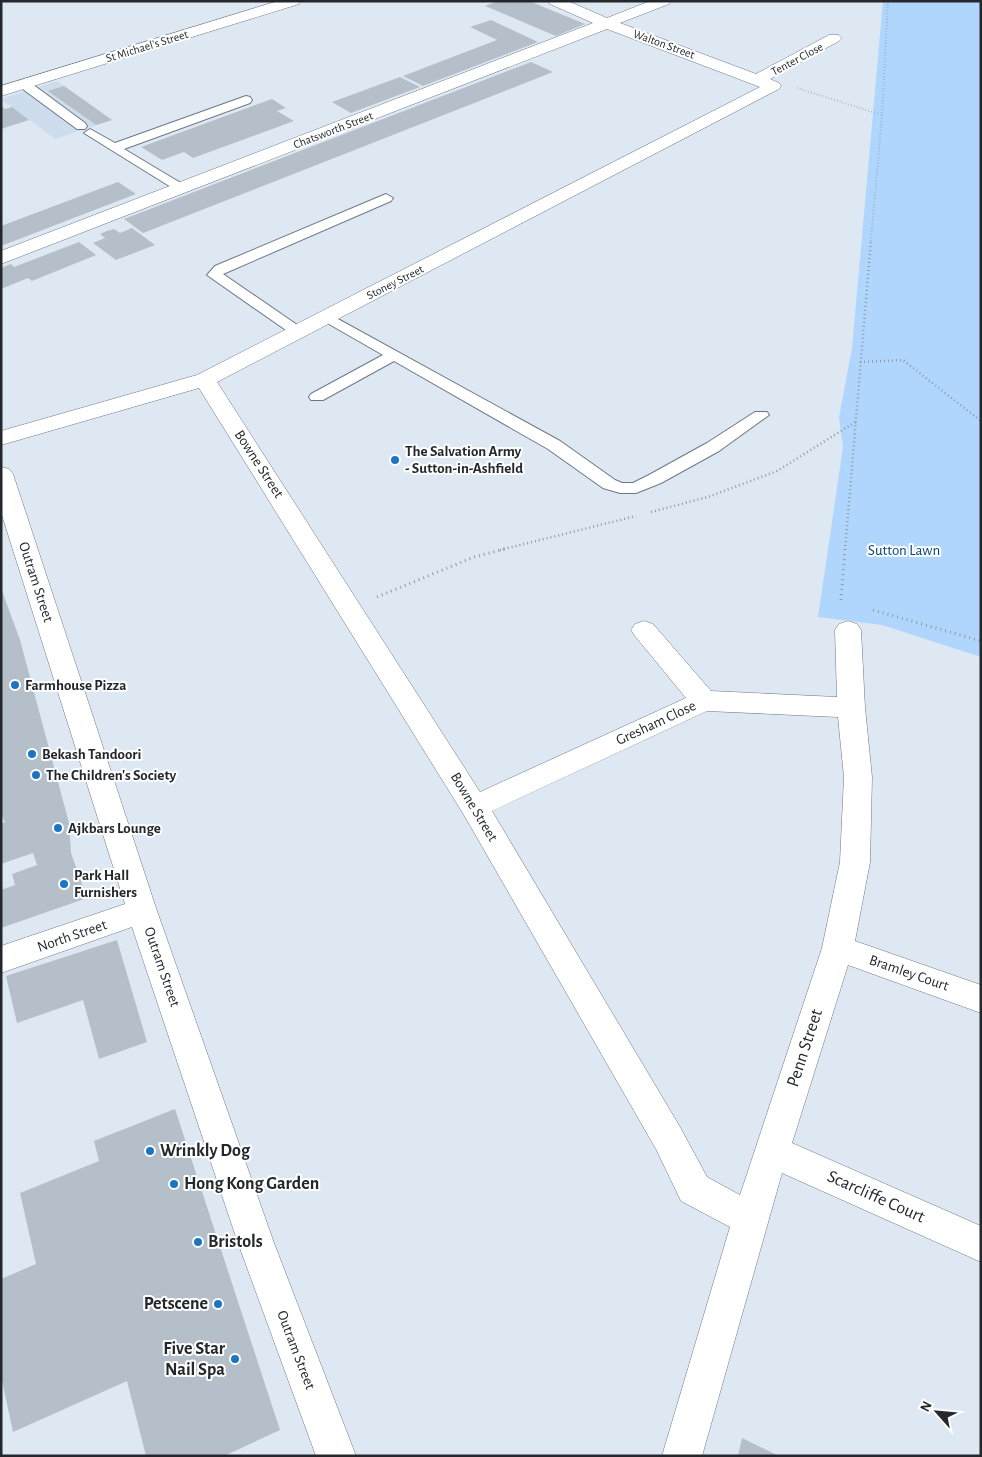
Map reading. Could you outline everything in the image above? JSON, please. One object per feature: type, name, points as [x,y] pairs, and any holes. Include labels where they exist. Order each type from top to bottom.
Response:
[{"type":"street","name":"St Michael's Street","points":[[1,91],[294,1]]},
{"type":"street","name":"Walton Street","points":[[555,1],[606,23],[766,82]]},
{"type":"street","name":"Chatsworth Street","points":[[1,258],[664,1]]},
{"type":"street","name":"Tenter Close","points":[[766,82],[834,38]]},
{"type":"street","name":"Stoney Street","points":[[1,438],[205,380],[327,317],[766,82]]},
{"type":"street","name":"Bowne Street","points":[[205,380],[474,807],[668,1138],[694,1188],[750,1219]]},
{"type":"street","name":"Outram Street","points":[[1,474],[142,911],[256,1243],[335,1455]]},
{"type":"street","name":"Penn Street","points":[[682,1456],[750,1219],[838,948],[855,862],[858,777],[851,708],[852,618]]},
{"type":"street","points":[[644,630],[704,701]]},
{"type":"street","name":"Gresham Close","points":[[474,807],[704,701],[851,708]]},
{"type":"street","name":"North Street","points":[[1,960],[142,911]]},
{"type":"street","name":"Bramley Court","points":[[838,948],[981,999]]},
{"type":"street","name":"Scarcliffe Court","points":[[772,1151],[981,1244]]},
{"type":"lane","points":[[24,84],[86,130],[180,188]]},
{"type":"lane","points":[[114,148],[246,100]]},
{"type":"lane","points":[[298,332],[214,275],[220,269],[386,198]]},
{"type":"lane","points":[[327,317],[554,445],[609,484],[620,488],[636,488],[655,480],[713,447],[762,415]]},
{"type":"lane","points":[[317,397],[394,355]]},
{"type":"path","points":[[852,618],[848,624],[854,625],[852,618],[840,600],[882,115],[888,1]]},
{"type":"path","points":[[766,82],[791,86],[882,115]]},
{"type":"path","points":[[860,362],[903,360],[981,421]]},
{"type":"path","points":[[350,608],[474,557],[708,497],[777,471],[857,421]]},
{"type":"path","points":[[852,618],[981,641]]},
{"type":"shaded area","points":[[57,81],[112,120],[55,139],[1,99]]},
{"type":"green space","name":"Sutton Lawn","points":[[883,1],[981,1],[981,657],[882,625],[818,617],[843,447],[839,417],[852,348]]},
{"type":"building","points":[[498,1],[529,1],[585,24],[556,36],[485,6]]},
{"type":"building","points":[[491,20],[538,42],[423,86],[403,76],[497,40],[470,27]]},
{"type":"building","points":[[531,62],[553,72],[143,233],[124,219]]},
{"type":"building","points":[[400,77],[420,87],[351,113],[332,102]]},
{"type":"building","points":[[64,86],[112,120],[96,125],[48,91]]},
{"type":"building","points":[[272,99],[286,108],[277,111],[294,121],[193,158],[184,152],[162,160],[141,147]]},
{"type":"building","points":[[1,106],[5,109],[12,107],[29,120],[1,129]]},
{"type":"building","points":[[118,182],[136,194],[1,246],[1,226]]},
{"type":"building","points":[[132,228],[155,245],[116,260],[93,243],[105,238],[100,234],[107,231],[114,229],[120,233]]},
{"type":"building","points":[[79,242],[96,255],[32,281],[28,278],[1,289],[1,268],[11,264],[14,267]]},
{"type":"building","points":[[1,588],[20,640],[69,823],[71,853],[87,898],[1,928],[1,890],[15,885],[12,874],[37,865],[33,853],[1,864],[1,824],[5,822],[1,814]]},
{"type":"building","points":[[117,940],[147,1042],[99,1059],[83,1000],[17,1023],[6,976]]},
{"type":"building","points":[[175,1109],[280,1430],[224,1456],[146,1456],[127,1381],[13,1432],[1,1376],[1,1279],[36,1264],[20,1193],[99,1161],[94,1141]]},
{"type":"building","points":[[742,1438],[779,1456],[738,1456]]},
{"type":"place","name":"The Salvation Army - Sutton-in-Ashfield","points":[[395,460]]},
{"type":"place","name":"Farmhouse Pizza","points":[[15,685]]},
{"type":"place","name":"Bekash Tandoori","points":[[32,754]]},
{"type":"place","name":"The Children's Society","points":[[36,775]]},
{"type":"place","name":"Ajkbars Lounge","points":[[58,828]]},
{"type":"place","name":"Park Hall Furnishers","points":[[64,884]]},
{"type":"place","name":"Wrinkly Dog","points":[[150,1151]]},
{"type":"place","name":"Hong Kong Garden","points":[[174,1184]]},
{"type":"place","name":"Bristols","points":[[198,1242]]},
{"type":"place","name":"Petscene","points":[[218,1304]]},
{"type":"place","name":"Five Star Nail Spa","points":[[235,1359]]}]
